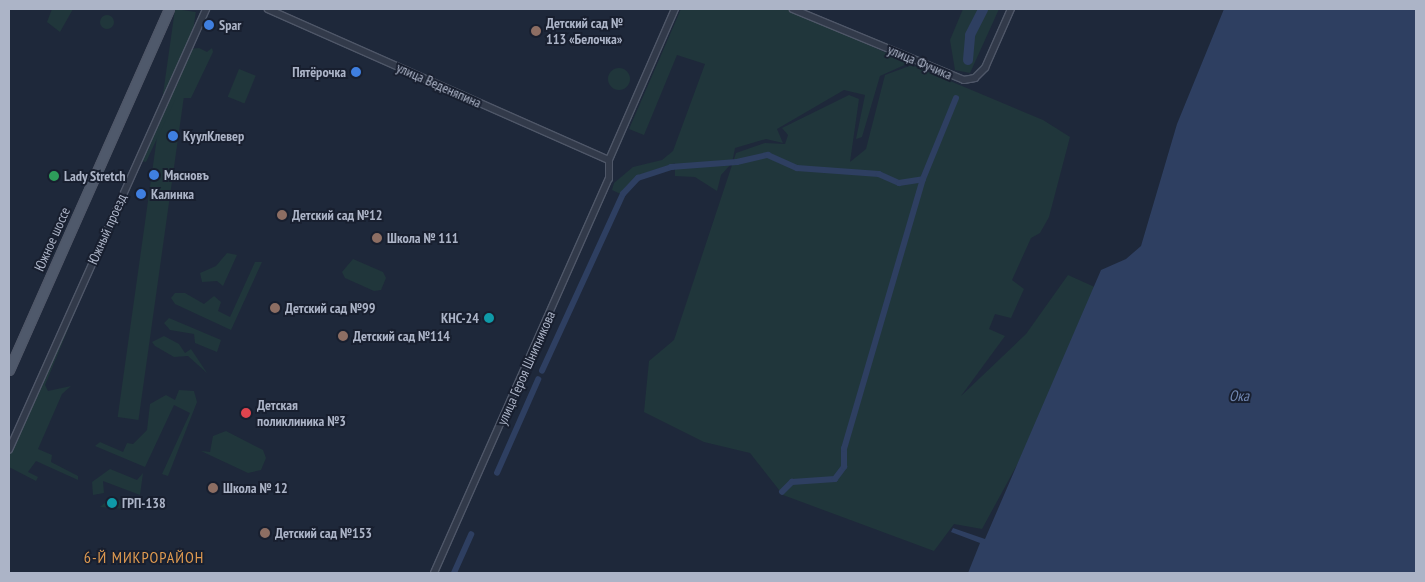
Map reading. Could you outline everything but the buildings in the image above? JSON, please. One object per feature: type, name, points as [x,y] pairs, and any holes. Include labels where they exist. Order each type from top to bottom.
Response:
[{"type":"main road","name":"Южное шоссе","points":[[9,370],[169,9]]},
{"type":"street","name":"Южный проезд","points":[[9,450],[206,9]]},
{"type":"street","name":"улица Веденяпина","points":[[268,9],[609,160]]},
{"type":"street","name":"улица Героя Шнитникова","points":[[434,573],[609,179],[609,160],[675,9]]},
{"type":"street","name":"улица Фучика","points":[[793,9],[970,80],[985,68],[1011,9]]},
{"type":"green space","points":[[52,9],[73,9],[60,32],[47,22]]},
{"type":"green space","points":[[175,9],[196,12],[138,420],[118,417]]},
{"type":"green space","points":[[681,9],[788,9],[909,63],[880,76],[862,137],[856,139],[865,95],[844,90],[777,129],[783,143],[766,139],[735,148],[732,163],[721,175],[717,191],[695,177],[675,176],[675,163],[643,174],[623,195],[612,190],[614,183],[633,167],[662,160],[673,151],[705,64],[677,55],[644,135],[629,129]]},
{"type":"green space","points":[[963,9],[999,9],[970,73],[955,70],[950,40]]},
{"type":"green space","points":[[104,15],[110,15],[114,22],[110,29],[104,29],[100,25],[100,19]]},
{"type":"green space","points":[[199,48],[207,52],[212,48],[213,52],[191,98],[176,98],[146,162],[138,160],[189,49]]},
{"type":"green space","points":[[912,65],[1043,120],[1070,137],[1049,217],[1040,233],[1031,238],[1012,280],[1024,289],[1011,318],[995,314],[989,329],[1005,336],[961,396],[1026,334],[1068,275],[1110,294],[982,529],[954,524],[934,551],[783,495],[750,453],[704,442],[644,412],[649,361],[674,340],[736,153],[765,143],[785,144],[788,135],[782,128],[849,95],[859,99],[850,162],[866,149],[885,75]]},
{"type":"green space","points":[[619,68],[629,75],[630,79],[623,89],[619,90],[609,83],[608,79],[615,69]]},
{"type":"green space","points":[[239,69],[256,76],[244,104],[228,97]]},
{"type":"green space","points":[[227,253],[237,255],[223,286],[217,281],[202,282],[200,273],[216,266]]},
{"type":"green space","points":[[353,259],[383,272],[386,278],[381,290],[374,291],[345,278],[342,272]]},
{"type":"green space","points":[[255,262],[262,262],[231,330],[175,304],[171,298],[175,293],[185,293],[204,304],[214,296],[221,302],[218,311],[230,317]]},
{"type":"green space","points":[[169,318],[221,340],[217,352],[195,343],[194,334],[170,330],[164,323]]},
{"type":"green space","points":[[71,322],[45,385],[48,391],[71,386],[62,394],[38,449],[52,455],[51,462],[78,476],[78,480],[36,461],[28,472],[38,477],[36,481],[9,467],[9,449]]},
{"type":"green space","points":[[164,336],[179,344],[185,353],[191,349],[207,373],[188,356],[174,357],[155,346],[152,342]]},
{"type":"green space","points":[[179,390],[194,391],[197,402],[168,476],[162,474],[190,413],[174,405],[145,467],[95,446],[100,442],[123,452],[127,443],[133,444],[147,430],[150,404],[166,395],[175,400]]},
{"type":"green space","points":[[226,431],[263,450],[266,458],[261,470],[248,473],[201,451],[210,452],[213,436]]},
{"type":"green space","points":[[110,469],[137,480],[143,473],[140,495],[103,481],[104,493],[93,495],[92,482]]},
{"type":"green space","points":[[123,500],[126,509],[100,507],[107,501]]},
{"type":"water","name":"Ока","points":[[1224,9],[1416,9],[1416,573],[968,573],[980,543],[951,532],[953,528],[985,539],[1101,270],[1126,259],[1141,246],[1177,124]]},
{"type":"waterway","points":[[968,60],[970,35],[983,9]]},
{"type":"waterway","points":[[542,371],[623,194],[638,178],[671,167],[737,162],[768,155],[797,168],[879,174],[899,183],[923,179],[956,98]]},
{"type":"waterway","points":[[782,492],[792,482],[835,479],[844,467],[844,449],[923,179]]},
{"type":"waterway","points":[[497,473],[538,380]]},
{"type":"waterway","points":[[454,573],[471,535]]},
{"type":"place","name":"Spar","points":[[209,25]]},
{"type":"place","name":"Детский сад № 113 «Белочка»","points":[[536,31]]},
{"type":"place","name":"Пятёрочка","points":[[356,72]]},
{"type":"place","name":"КуулКлевер","points":[[173,136]]},
{"type":"place","name":"Мясновъ","points":[[154,175]]},
{"type":"place","name":"Lady Stretch","points":[[54,176]]},
{"type":"place","name":"Калинка","points":[[141,194]]},
{"type":"place","name":"Детский сад №12","points":[[282,215]]},
{"type":"place","name":"Школа № 111","points":[[377,238]]},
{"type":"place","name":"Детский сад №99","points":[[275,308]]},
{"type":"place","name":"КНС-24","points":[[489,318]]},
{"type":"place","name":"Детский сад №114","points":[[343,336]]},
{"type":"place","name":"Детская поликлиника №3","points":[[246,413]]},
{"type":"place","name":"Школа № 12","points":[[213,488]]},
{"type":"place","name":"ГРП-138","points":[[112,503]]},
{"type":"place","name":"Детский сад №153","points":[[265,533]]},
{"type":"district","name":"6-Й МИКРОРАЙОН","points":[[144,557]]}]
